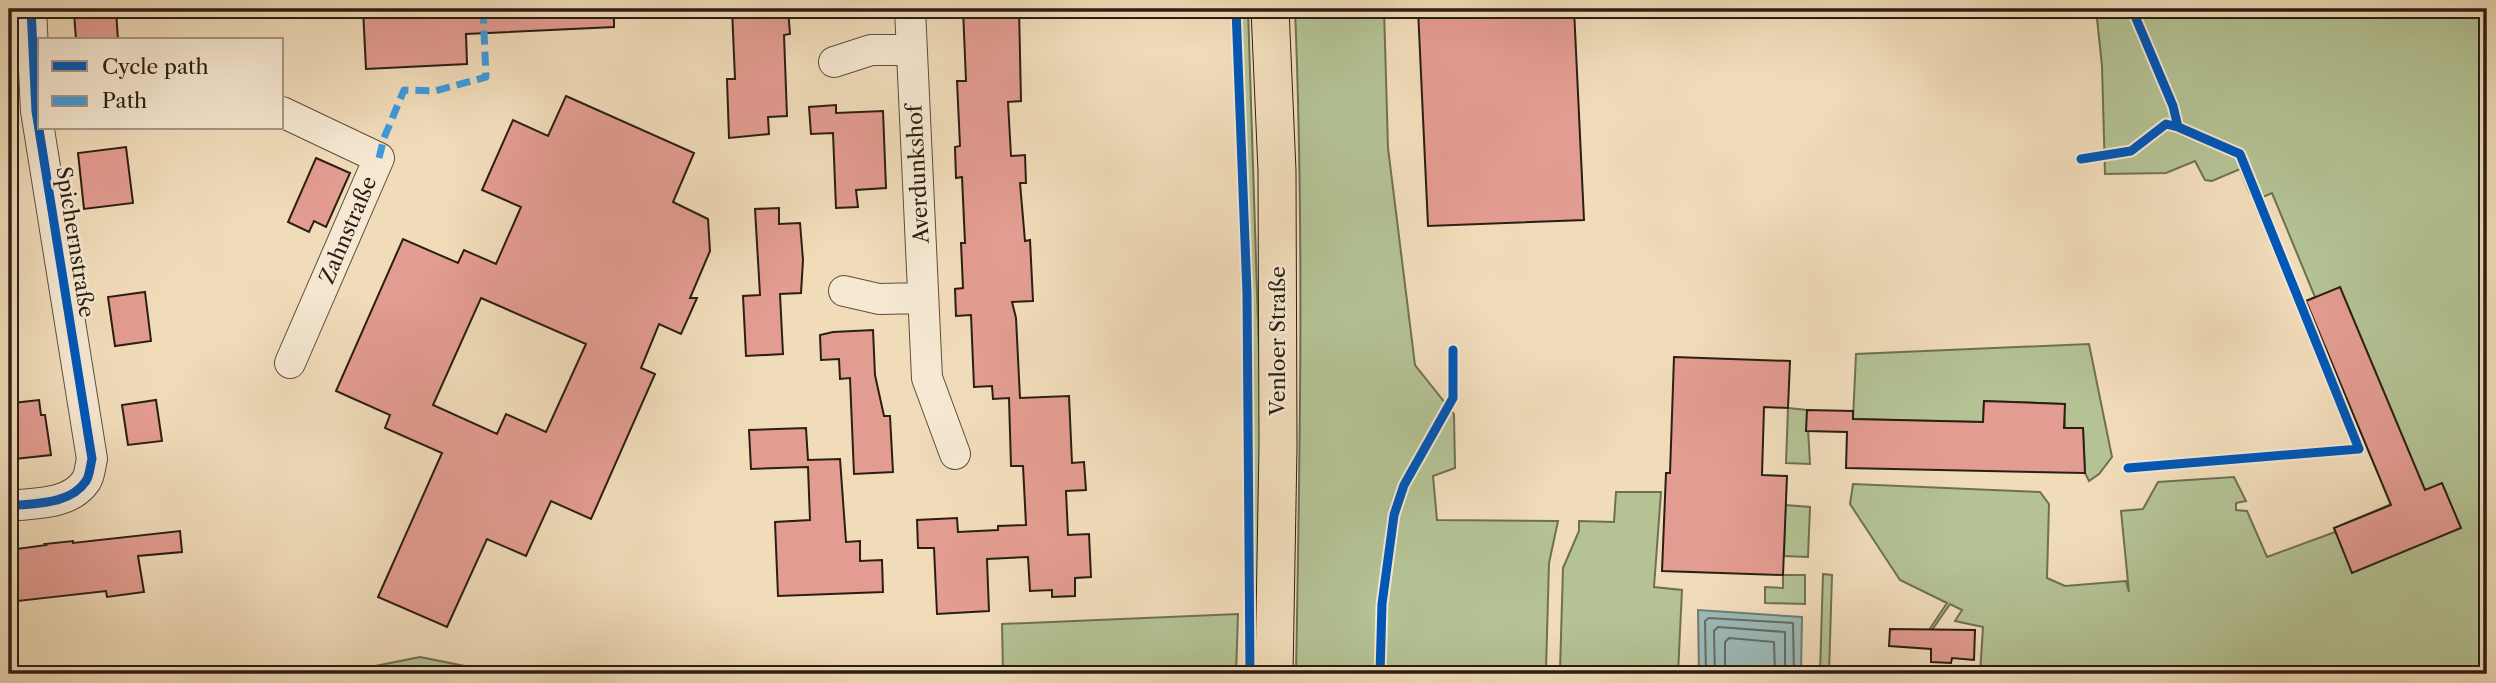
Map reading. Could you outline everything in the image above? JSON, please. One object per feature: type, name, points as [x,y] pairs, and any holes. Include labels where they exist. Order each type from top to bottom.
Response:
[{"type":"main road","name":"Venloer Straße","points":[[1270,9],[1277,171],[1279,447],[1274,674]]},
{"type":"street","name":"Spichernstraße","points":[[9,506],[54,501],[74,494],[88,480],[92,459],[28,111],[31,9]]},
{"type":"street","name":"Averdunkshof","points":[[910,9],[927,378],[955,454]]},
{"type":"street","points":[[834,62],[871,50],[912,50]]},
{"type":"street","name":"Zahnstraße","points":[[284,113],[379,158],[290,363]]},
{"type":"street","points":[[844,291],[879,299],[923,298]]},
{"type":"green space","points":[[1238,9],[1248,9],[1262,447],[1262,674],[1253,674],[1251,425]]},
{"type":"green space","points":[[1295,9],[1384,9],[1388,148],[1415,365],[1454,414],[1455,468],[1433,476],[1437,520],[1558,521],[1549,563],[1546,670],[1560,671],[1563,568],[1579,531],[1579,521],[1614,522],[1616,492],[1661,492],[1654,587],[1682,590],[1678,674],[1296,674],[1300,258]]},
{"type":"green space","points":[[2096,9],[2487,9],[2487,674],[1980,674],[1983,627],[1955,621],[1962,610],[1950,604],[1932,630],[1929,630],[1947,603],[1900,580],[1850,504],[1853,484],[2040,492],[2049,504],[2047,578],[2065,586],[2126,581],[2129,592],[2121,511],[2143,509],[2158,482],[2234,477],[2246,501],[2236,503],[2236,510],[2247,511],[2267,557],[2335,532],[2334,528],[2394,503],[2306,301],[2315,297],[2272,193],[2263,197],[2250,194],[2240,169],[2212,181],[2205,180],[2195,161],[2166,173],[2105,174],[2102,66]]},
{"type":"green space","points":[[2089,344],[2112,457],[2099,474],[2089,481],[2085,473],[2083,428],[2065,428],[2064,404],[1984,401],[1983,422],[1853,419],[1856,354]]},
{"type":"green space","points":[[1788,408],[1807,410],[1810,464],[1786,463]]},
{"type":"green space","points":[[1785,505],[1810,507],[1808,557],[1784,556]]},
{"type":"green space","points":[[1823,574],[1832,575],[1829,674],[1820,674]]},
{"type":"green space","points":[[1783,575],[1805,575],[1805,604],[1765,603],[1765,587],[1783,588]]},
{"type":"green space","points":[[1238,614],[1236,674],[1003,674],[1002,624]]},
{"type":"green space","points":[[420,657],[505,674],[349,674],[360,669]]},
{"type":"water","points":[[1698,610],[1802,617],[1801,674],[1699,674]]},
{"type":"building","points":[[363,9],[614,9],[614,27],[466,34],[467,64],[366,69]]},
{"type":"building","points":[[732,9],[788,9],[790,34],[784,35],[787,116],[768,117],[769,134],[729,138],[727,79],[735,79]]},
{"type":"building","points":[[963,9],[1019,9],[1021,101],[1008,102],[1011,156],[1025,155],[1026,183],[1020,183],[1025,241],[1030,240],[1033,301],[1012,302],[1016,318],[1020,398],[1069,396],[1072,463],[1084,462],[1086,490],[1066,491],[1068,535],[1089,534],[1091,577],[1075,578],[1075,596],[1052,597],[1052,590],[1030,591],[1028,557],[987,559],[989,611],[937,614],[934,548],[918,548],[917,520],[957,518],[958,532],[998,530],[998,526],[1026,525],[1023,466],[1011,466],[1009,398],[993,399],[992,386],[974,387],[971,315],[956,316],[955,289],[963,288],[961,243],[965,243],[962,177],[956,178],[955,147],[960,146],[957,81],[966,81]]},
{"type":"building","points":[[1418,9],[1574,9],[1584,220],[1428,226]]},
{"type":"building","points":[[116,10],[118,38],[76,38],[74,12]]},
{"type":"building","points":[[566,96],[694,153],[673,202],[708,219],[710,251],[690,298],[697,298],[681,334],[659,324],[641,368],[655,374],[591,519],[551,501],[526,556],[487,539],[447,627],[378,597],[442,453],[385,428],[390,415],[336,391],[403,239],[458,263],[464,250],[496,264],[521,207],[482,190],[513,120],[548,136]],"holes":[[[481,298],[586,344],[546,432],[506,414],[497,434],[433,405]]]},
{"type":"building","points":[[836,105],[836,113],[883,111],[886,188],[856,190],[858,207],[836,208],[833,133],[811,134],[809,107]]},
{"type":"building","points":[[126,147],[133,203],[84,209],[78,153]]},
{"type":"building","points":[[316,158],[350,173],[326,227],[314,221],[309,232],[288,222]]},
{"type":"building","points":[[779,208],[779,224],[800,223],[803,260],[801,293],[780,294],[783,354],[746,356],[743,296],[760,295],[755,209]]},
{"type":"building","points":[[2340,287],[2425,490],[2442,483],[2461,528],[2352,573],[2334,528],[2391,505],[2306,301]]},
{"type":"building","points":[[145,292],[151,341],[115,346],[108,297]]},
{"type":"building","points":[[873,330],[875,375],[884,416],[890,416],[893,472],[854,474],[850,378],[840,379],[839,359],[821,360],[820,335]]},
{"type":"building","points":[[1674,357],[1790,361],[1788,408],[1764,407],[1762,475],[1787,476],[1783,575],[1662,571],[1666,473],[1670,473]]},
{"type":"building","points":[[39,400],[41,415],[45,415],[51,455],[15,459],[10,419],[15,418],[13,403]]},
{"type":"building","points":[[156,400],[162,441],[128,445],[122,405]]},
{"type":"building","points":[[1984,401],[2065,404],[2064,428],[2083,428],[2085,473],[1846,468],[1847,432],[1806,431],[1807,410],[1853,411],[1853,419],[1983,422]]},
{"type":"building","points":[[806,428],[808,460],[840,459],[846,542],[860,541],[860,561],[882,560],[883,592],[778,596],[775,522],[810,520],[808,467],[751,469],[749,430]]},
{"type":"building","points":[[180,531],[182,552],[138,556],[144,592],[107,597],[106,591],[9,602],[9,550]]},
{"type":"building","points":[[1890,629],[1975,630],[1974,660],[1952,658],[1951,663],[1931,662],[1931,649],[1889,646]]},
{"type":"marked path","points":[[379,158],[384,138],[404,90],[435,91],[486,77],[483,9]]},
{"type":"cycle path","points":[[31,9],[38,123]]},
{"type":"cycle path","points":[[1236,9],[1247,293],[1250,674]]},
{"type":"cycle path","points":[[2132,9],[2173,106],[2178,127]]},
{"type":"cycle path","points":[[2081,159],[2131,151],[2166,124],[2240,154],[2359,449],[2128,468]]},
{"type":"cycle path","points":[[9,506],[41,503],[71,495],[86,481],[92,459],[39,130]]},
{"type":"cycle path","points":[[1380,674],[1382,604],[1394,515],[1404,485],[1453,398],[1453,350]]}]
